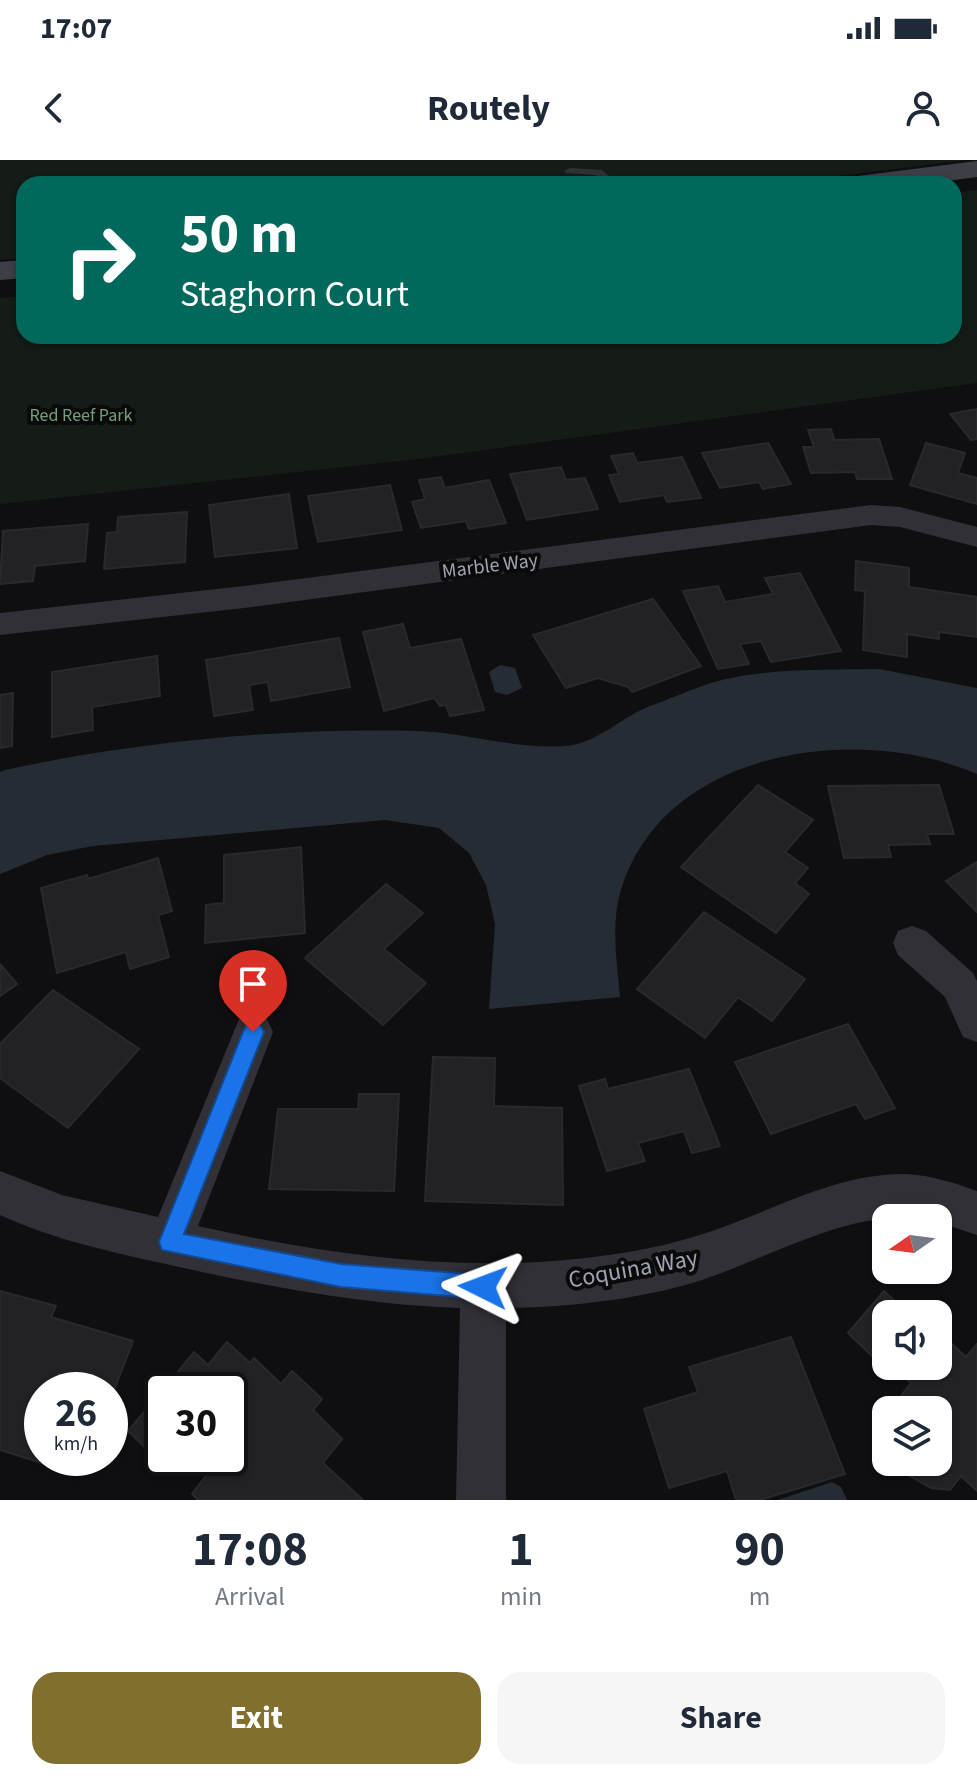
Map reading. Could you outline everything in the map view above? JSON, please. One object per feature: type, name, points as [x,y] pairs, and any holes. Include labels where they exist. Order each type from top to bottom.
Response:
[{"type":"main road","points":[[921,176],[977,169]]},
{"type":"street","name":"Marble Way","points":[[0,624],[275,593],[871,515],[900,517],[977,537]]},
{"type":"street","points":[[912,943],[959,985],[977,1024]]},
{"type":"street","points":[[170,1242],[253,1032]]},
{"type":"street","name":"Coquina Way","points":[[0,1193],[46,1215],[341,1276],[483,1287],[591,1281],[633,1274],[714,1253],[835,1204],[878,1196],[923,1199],[977,1213]]},
{"type":"street","points":[[481,1500],[483,1287]]},
{"type":"lane","points":[[570,171],[598,172],[603,176]]},
{"type":"green space","points":[[0,160],[966,160],[839,176],[16,176],[16,259],[0,260]]},
{"type":"green space","name":"Red Reef Park","points":[[977,190],[977,383],[418,459],[0,504],[0,298],[16,297],[16,344],[962,344],[962,192]]},
{"type":"shaded area","points":[[500,665],[515,668],[522,688],[507,695],[495,692],[489,672]]},
{"type":"shaded area","points":[[879,669],[977,688],[977,774],[929,758],[876,750],[822,751],[769,760],[719,778],[676,806],[642,844],[617,906],[615,932],[620,997],[489,1009],[495,924],[486,885],[469,853],[439,828],[385,820],[93,846],[47,855],[0,874],[0,772],[5,770],[106,751],[261,734],[415,731],[547,747],[566,746],[589,740],[642,710],[722,680],[780,672]]},
{"type":"shaded area","points":[[832,1482],[841,1487],[847,1500],[778,1500]]},
{"type":"building","points":[[977,409],[977,439],[971,440],[950,414]]},
{"type":"building","points":[[831,429],[834,440],[879,439],[892,479],[857,479],[855,472],[811,473],[803,447],[814,447],[808,430]]},
{"type":"building","points":[[768,443],[791,484],[763,489],[759,482],[720,488],[702,453]]},
{"type":"building","points":[[926,443],[965,453],[958,473],[977,478],[977,504],[910,485]]},
{"type":"building","points":[[633,453],[637,463],[682,457],[701,498],[667,502],[664,495],[620,502],[609,475],[619,474],[611,456]]},
{"type":"building","points":[[561,467],[566,480],[585,478],[598,509],[527,520],[510,474]]},
{"type":"building","points":[[441,477],[445,488],[489,480],[506,523],[469,529],[466,521],[421,528],[412,502],[425,499],[419,480]]},
{"type":"building","points":[[390,485],[402,530],[318,542],[308,496]]},
{"type":"building","points":[[289,494],[297,548],[215,557],[209,505]]},
{"type":"building","points":[[187,512],[185,562],[104,569],[107,533],[117,532],[118,517]]},
{"type":"building","points":[[88,524],[85,561],[35,566],[33,581],[0,584],[3,531]]},
{"type":"building","points":[[856,561],[909,568],[909,587],[977,597],[977,637],[939,632],[939,639],[907,634],[907,657],[863,650],[865,591],[855,590]]},
{"type":"building","points":[[800,573],[841,651],[771,662],[761,641],[740,644],[749,664],[718,669],[683,591],[718,586],[725,602],[773,594],[765,578]]},
{"type":"building","points":[[653,599],[701,666],[632,692],[628,687],[598,678],[566,688],[533,635]]},
{"type":"building","points":[[403,624],[410,648],[461,639],[484,710],[450,716],[446,705],[440,706],[434,698],[384,711],[363,632]]},
{"type":"building","points":[[339,638],[350,687],[271,701],[268,682],[249,685],[253,710],[214,716],[206,660]]},
{"type":"building","points":[[157,656],[160,696],[92,707],[93,730],[52,737],[52,672]]},
{"type":"building","points":[[13,693],[12,746],[0,748],[0,695]]},
{"type":"building","points":[[758,785],[813,820],[785,852],[808,868],[795,883],[809,894],[776,933],[681,867]]},
{"type":"building","points":[[939,785],[954,834],[927,834],[930,844],[888,845],[891,857],[844,858],[828,786]]},
{"type":"building","points":[[301,847],[305,933],[205,943],[206,905],[224,903],[224,855]]},
{"type":"building","points":[[158,858],[172,911],[158,915],[169,957],[130,969],[126,952],[57,973],[41,888],[87,875],[88,879]]},
{"type":"building","points":[[977,862],[977,912],[946,881]]},
{"type":"building","points":[[386,884],[423,913],[384,949],[426,983],[383,1025],[305,958]]},
{"type":"building","points":[[704,912],[805,979],[772,1021],[738,997],[705,1038],[637,989]]},
{"type":"building","points":[[0,964],[17,984],[0,996]]},
{"type":"building","points":[[53,990],[139,1049],[68,1128],[0,1078],[0,1044]]},
{"type":"building","points":[[848,1024],[895,1108],[865,1119],[856,1104],[771,1134],[735,1062]]},
{"type":"building","points":[[433,1057],[495,1058],[494,1106],[562,1108],[563,1205],[425,1201]]},
{"type":"building","points":[[689,1069],[720,1146],[692,1153],[684,1131],[638,1143],[645,1161],[607,1171],[579,1086],[605,1079],[608,1089]]},
{"type":"building","points":[[359,1094],[399,1094],[394,1191],[269,1189],[278,1109],[358,1109]]},
{"type":"building","points":[[0,1291],[56,1306],[51,1317],[133,1341],[121,1372],[24,1372],[24,1457],[0,1450]]},
{"type":"building","points":[[884,1291],[893,1300],[876,1300]]},
{"type":"building","points":[[872,1305],[872,1356],[848,1333]]},
{"type":"building","points":[[791,1337],[845,1474],[760,1500],[736,1500],[727,1471],[669,1488],[644,1409],[698,1392],[689,1367]]},
{"type":"building","points":[[227,1342],[250,1363],[254,1358],[281,1384],[292,1371],[322,1399],[313,1410],[342,1439],[323,1463],[363,1500],[198,1500],[192,1494],[206,1476],[248,1476],[248,1372],[178,1372],[194,1352],[208,1365]]},
{"type":"building","points":[[952,1344],[966,1357],[977,1344],[977,1491],[961,1476],[950,1490],[931,1488],[910,1476],[952,1476],[952,1396],[901,1396],[911,1383],[908,1380],[952,1380]]},
{"type":"building","points":[[144,1412],[144,1447],[128,1431]]},
{"type":"route","points":[[253,1032],[170,1242],[212,1253],[341,1276],[483,1287]]}]
